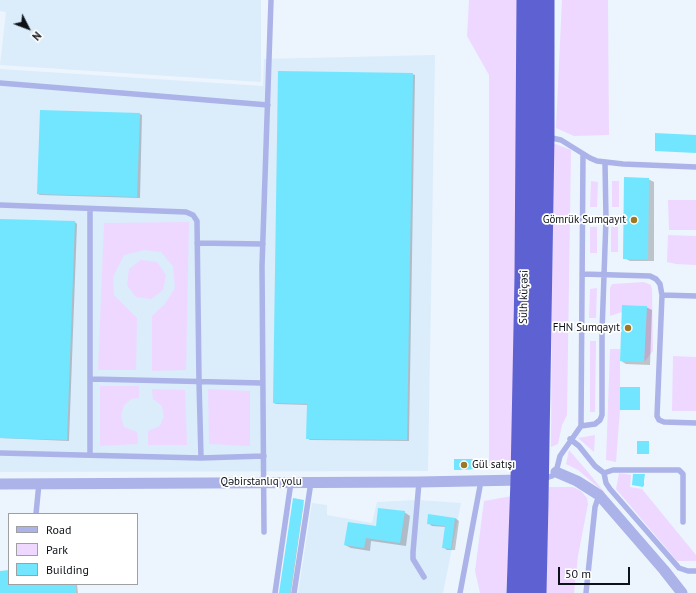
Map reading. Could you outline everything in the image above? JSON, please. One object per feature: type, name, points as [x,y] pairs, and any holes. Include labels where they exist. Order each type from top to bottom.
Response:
[{"type":"highway","name":"Sülh küçəsi","points":[[517,593],[538,477],[525,261],[527,0]]},
{"type":"highway","name":"Sülh küçəsi","points":[[536,593],[544,136],[544,0]]},
{"type":"street","name":"Qəbirstanlıq yolu","points":[[0,484],[419,482],[481,481],[538,477]]},
{"type":"street","points":[[538,477],[586,486],[599,495],[682,593]]},
{"type":"lane","points":[[264,532],[262,383],[263,244],[271,0]]},
{"type":"lane","points":[[0,83],[268,105]]},
{"type":"lane","points":[[544,136],[561,140],[597,161],[605,163],[696,167]]},
{"type":"lane","points":[[538,477],[560,456],[581,426],[582,219],[584,154]]},
{"type":"lane","points":[[581,426],[595,424],[600,420],[602,415],[606,219],[605,163]]},
{"type":"lane","points":[[0,205],[186,212],[193,215],[197,221],[199,380],[202,458]]},
{"type":"lane","points":[[90,209],[90,455]]},
{"type":"lane","points":[[582,219],[606,219]]},
{"type":"lane","points":[[197,243],[263,244]]},
{"type":"lane","points":[[582,274],[650,276],[656,279],[660,284],[662,296],[657,416],[659,420],[664,422],[696,423]]},
{"type":"lane","points":[[662,296],[696,296]]},
{"type":"lane","points":[[90,379],[199,380],[262,383]]},
{"type":"lane","points":[[570,440],[579,446],[594,466],[604,473],[606,483],[610,489],[679,568],[688,571],[696,571]]},
{"type":"lane","points":[[0,453],[202,458],[264,456]]},
{"type":"lane","points":[[604,473],[613,470],[679,470],[683,474],[683,522]]},
{"type":"lane","points":[[460,593],[481,481]]},
{"type":"lane","points":[[275,593],[291,482]]},
{"type":"lane","points":[[294,593],[311,482]]},
{"type":"lane","points":[[419,482],[413,552],[414,559],[424,577]]},
{"type":"lane","points":[[36,513],[39,483]]},
{"type":"lane","points":[[586,593],[595,508],[599,495]]},
{"type":"shaded area","points":[[0,0],[261,0],[261,82],[0,65],[6,12],[0,11]]},
{"type":"shaded area","points":[[435,55],[428,471],[0,472],[0,69],[263,86],[264,59]]},
{"type":"shaded area","points":[[418,500],[461,503],[443,593],[298,593],[312,503],[327,505],[327,515],[372,523],[377,502]]},
{"type":"green space","points":[[469,0],[517,0],[514,463],[505,466],[489,466],[489,75],[467,36]]},
{"type":"green space","points":[[562,0],[608,0],[609,135],[574,136],[556,128]]},
{"type":"green space","points":[[553,143],[571,150],[567,415],[562,425],[558,444],[551,447]]},
{"type":"green space","points":[[591,181],[598,182],[597,207],[590,207]]},
{"type":"green space","points":[[612,181],[619,181],[619,207],[612,207]]},
{"type":"green space","points":[[668,200],[696,200],[696,230],[669,230]]},
{"type":"green space","points":[[189,222],[186,370],[152,371],[152,316],[165,304],[175,288],[173,266],[161,252],[144,250],[124,255],[113,277],[114,295],[137,318],[136,370],[98,370],[104,223]]},
{"type":"green space","points":[[590,227],[597,227],[597,253],[590,253]]},
{"type":"green space","points":[[611,227],[618,227],[618,252],[611,252]]},
{"type":"green space","points":[[668,235],[696,236],[696,265],[667,262]]},
{"type":"green space","points":[[141,260],[157,262],[166,275],[163,290],[151,299],[136,297],[127,285],[129,269]]},
{"type":"green space","points":[[644,282],[651,285],[652,290],[653,351],[644,362],[646,306],[622,305],[622,312],[610,316],[610,288],[612,284]]},
{"type":"green space","points":[[597,288],[596,318],[589,318],[590,289]]},
{"type":"green space","points":[[590,341],[596,341],[595,412],[590,412]]},
{"type":"green space","points":[[610,349],[620,349],[620,410],[616,462],[606,460]]},
{"type":"green space","points":[[673,356],[696,357],[696,411],[672,411]]},
{"type":"green space","points":[[100,386],[139,386],[139,398],[131,399],[124,405],[121,416],[124,427],[137,432],[138,444],[100,446]]},
{"type":"green space","points":[[152,389],[185,390],[187,445],[148,445],[148,431],[160,426],[164,416],[162,406],[153,399]]},
{"type":"green space","points":[[208,389],[250,391],[250,446],[209,444]]},
{"type":"green space","points":[[595,435],[594,452],[578,438]]},
{"type":"green space","points":[[569,450],[605,493],[578,470],[566,464]]},
{"type":"green space","points":[[619,473],[631,475],[630,487],[642,489],[696,555],[696,561],[677,561],[616,489]]},
{"type":"green space","points":[[549,487],[573,487],[581,491],[587,498],[588,504],[578,556],[574,593],[543,593]]},
{"type":"green space","points":[[512,496],[506,593],[480,593],[475,571],[484,501]]},
{"type":"building","points":[[278,71],[413,73],[407,440],[306,439],[307,404],[273,403]]},
{"type":"building","points":[[40,110],[140,113],[137,197],[37,194]]},
{"type":"building","points":[[655,133],[696,135],[696,153],[655,151]]},
{"type":"building","points":[[624,177],[649,178],[648,259],[623,259]]},
{"type":"building","points":[[0,219],[75,221],[67,440],[0,438]]},
{"type":"building","points":[[622,305],[647,306],[644,362],[620,361]]},
{"type":"building","points":[[620,387],[640,387],[640,410],[620,410]]},
{"type":"building","points":[[637,441],[649,441],[649,454],[637,454]]},
{"type":"building","points":[[454,459],[474,459],[475,469],[454,470]]},
{"type":"building","points":[[633,474],[645,474],[643,487],[632,485]]},
{"type":"building","points":[[293,498],[304,500],[290,593],[279,593]]},
{"type":"building","points":[[378,508],[405,511],[400,543],[366,538],[364,548],[344,545],[348,522],[376,526]]},
{"type":"building","points":[[428,514],[455,518],[451,549],[442,548],[445,526],[427,524]]},
{"type":"building","points":[[8,570],[8,585],[75,585],[76,593],[0,593],[0,571]]},
{"type":"place","name":"Gömrük Sumqayıt","points":[[634,220]]},
{"type":"place","name":"FHN Sumqayıt","points":[[628,328]]},
{"type":"place","name":"Gül satışı","points":[[464,465]]}]
